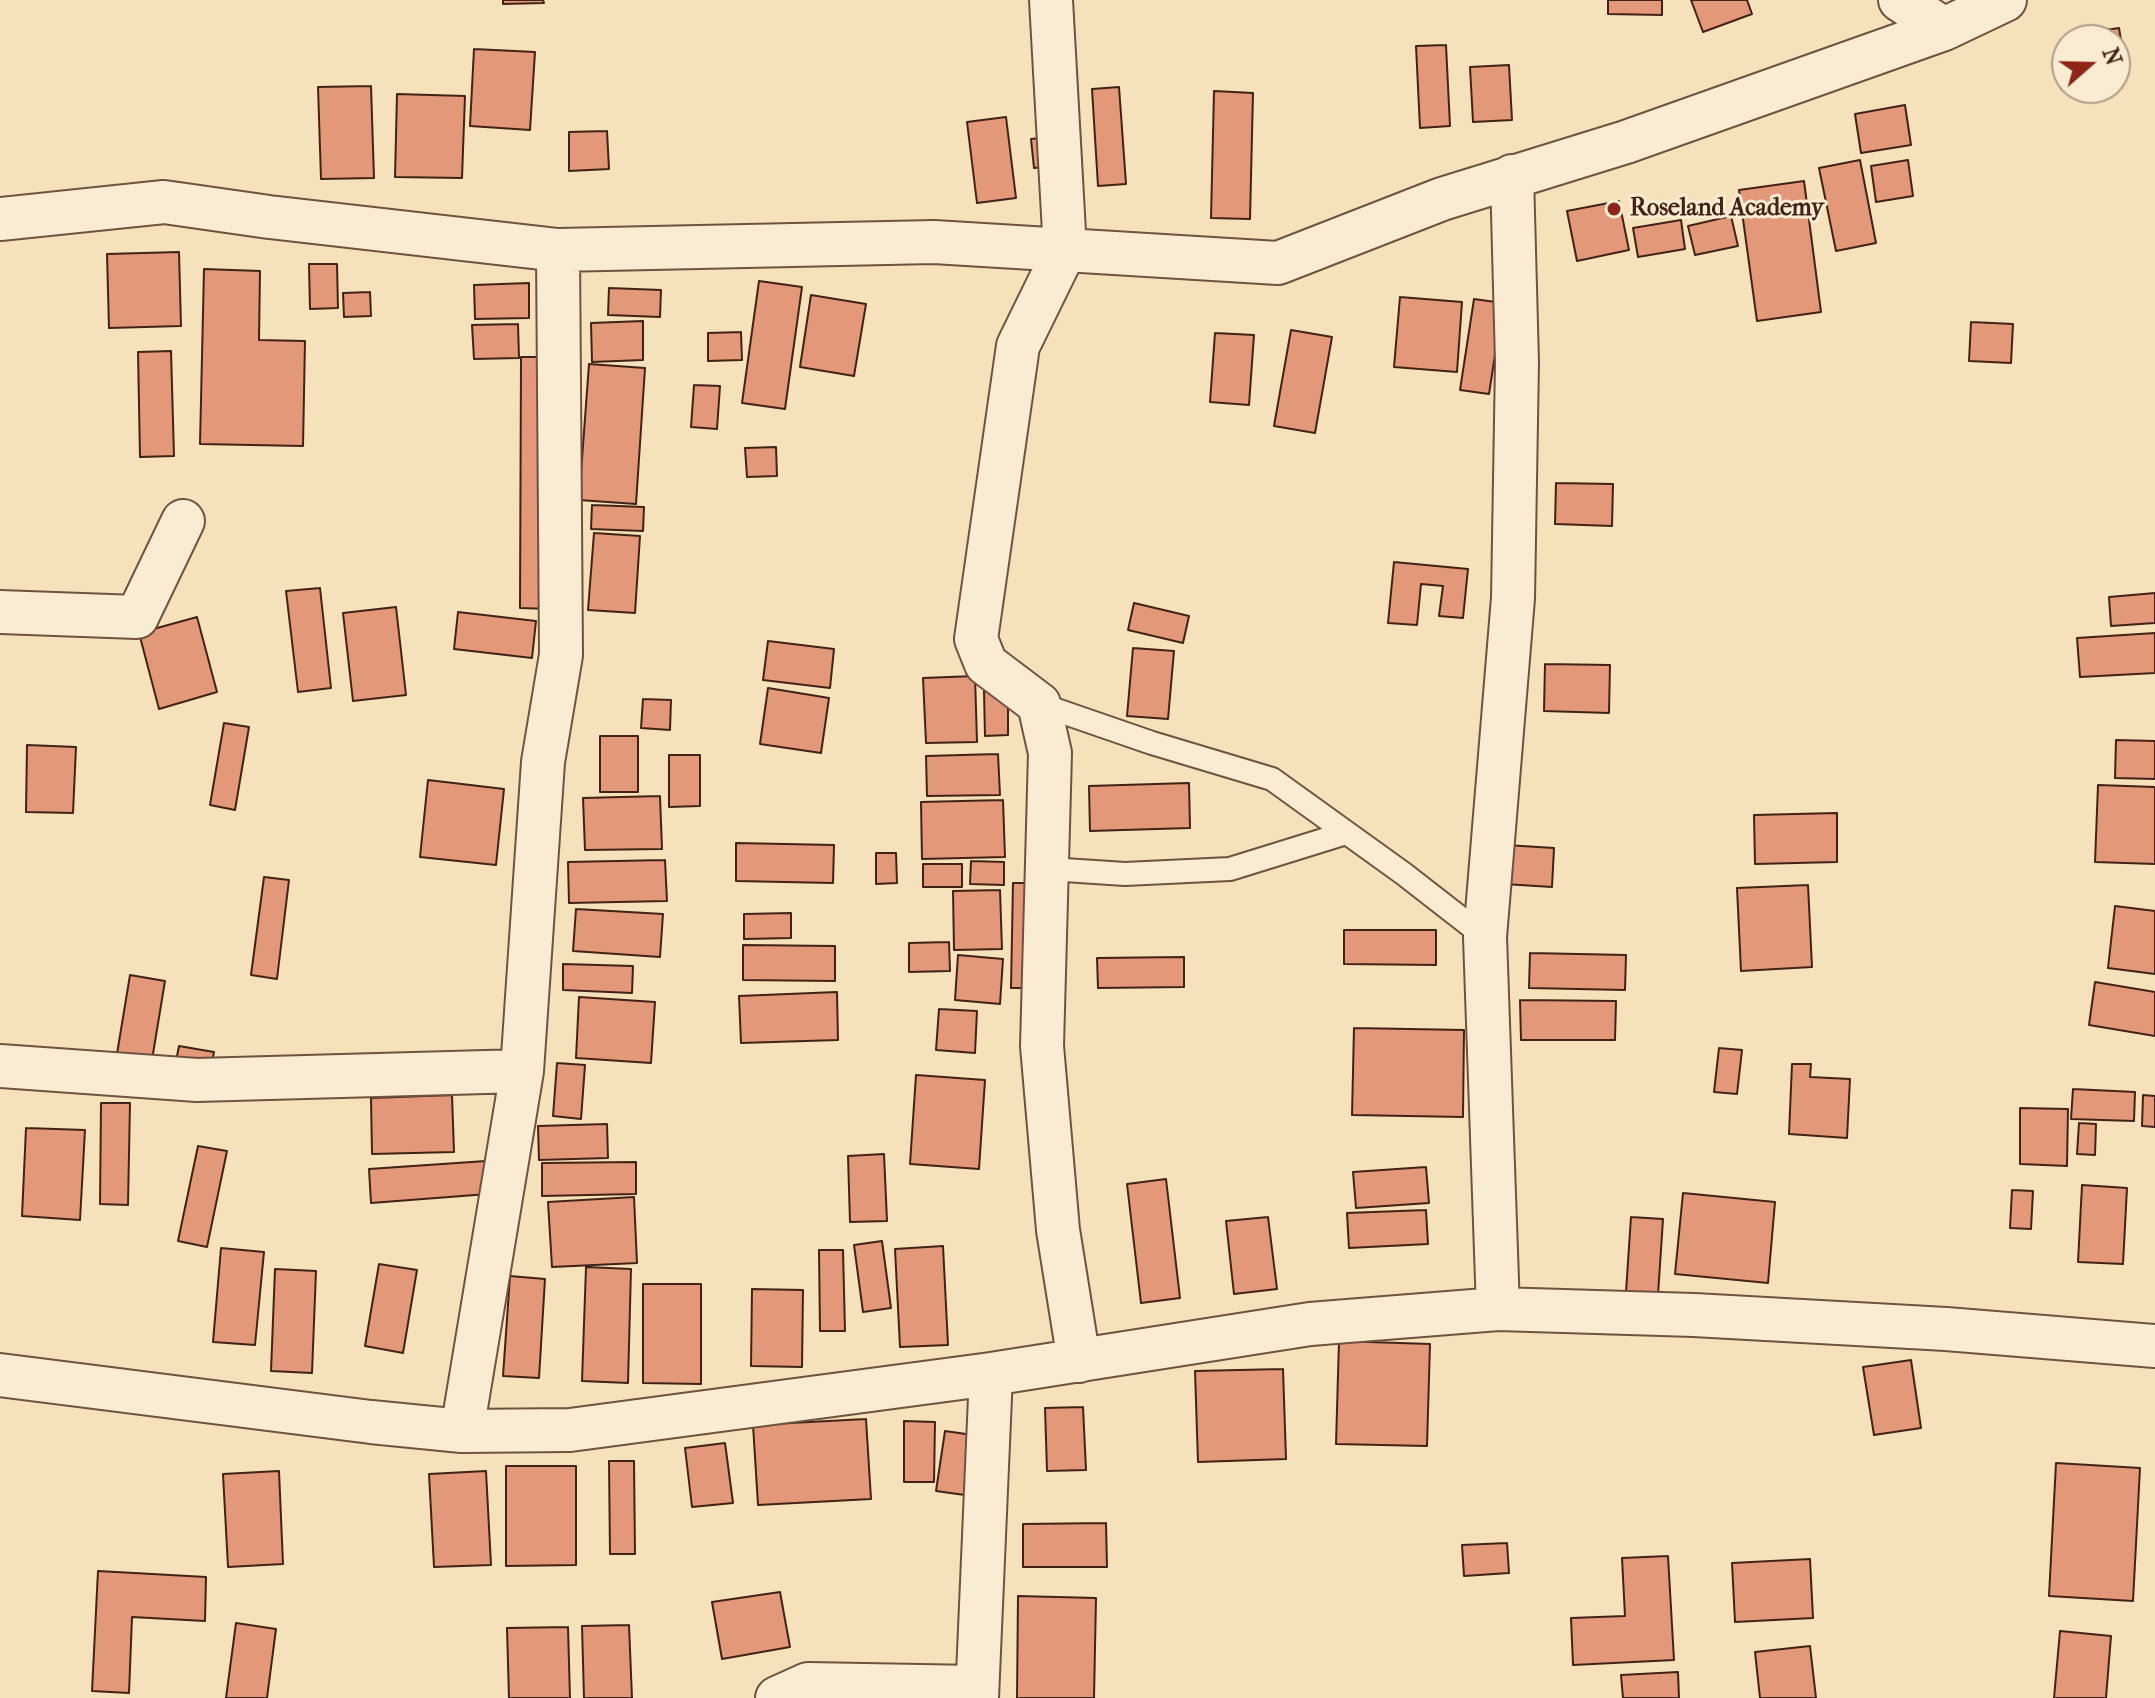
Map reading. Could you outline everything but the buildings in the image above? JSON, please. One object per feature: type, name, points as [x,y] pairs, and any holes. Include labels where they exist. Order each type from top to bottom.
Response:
[{"type":"street","points":[[1051,0],[1065,250],[1018,346],[976,639],[986,664],[1039,704],[1050,753],[1042,1046],[1058,1230],[1079,1361]]},
{"type":"street","points":[[1900,0],[1944,29]]},
{"type":"street","points":[[0,219],[164,202],[558,250],[934,242],[1278,263],[1442,199],[1626,142],[1944,29],[2005,0]]},
{"type":"street","points":[[1498,1309],[1485,937],[1513,598],[1517,362],[1512,176]]},
{"type":"street","points":[[462,1431],[522,1071],[543,762],[561,655],[558,250]]},
{"type":"street","points":[[0,612],[137,617],[183,521]]},
{"type":"street","points":[[0,1066],[197,1080],[522,1071]]},
{"type":"street","points":[[0,1375],[462,1431],[570,1430],[991,1374],[1310,1324],[1498,1309],[1694,1315],[1946,1329],[2155,1346]]},
{"type":"street","points":[[777,1698],[808,1684],[977,1692],[991,1374]]},
{"type":"lane","points":[[1039,704],[1152,743],[1272,779],[1485,937]]},
{"type":"lane","points":[[1049,869],[1125,874],[1230,869],[1346,833]]},
{"type":"place","name":"Roseland Academy","points":[[1614,209]]}]
